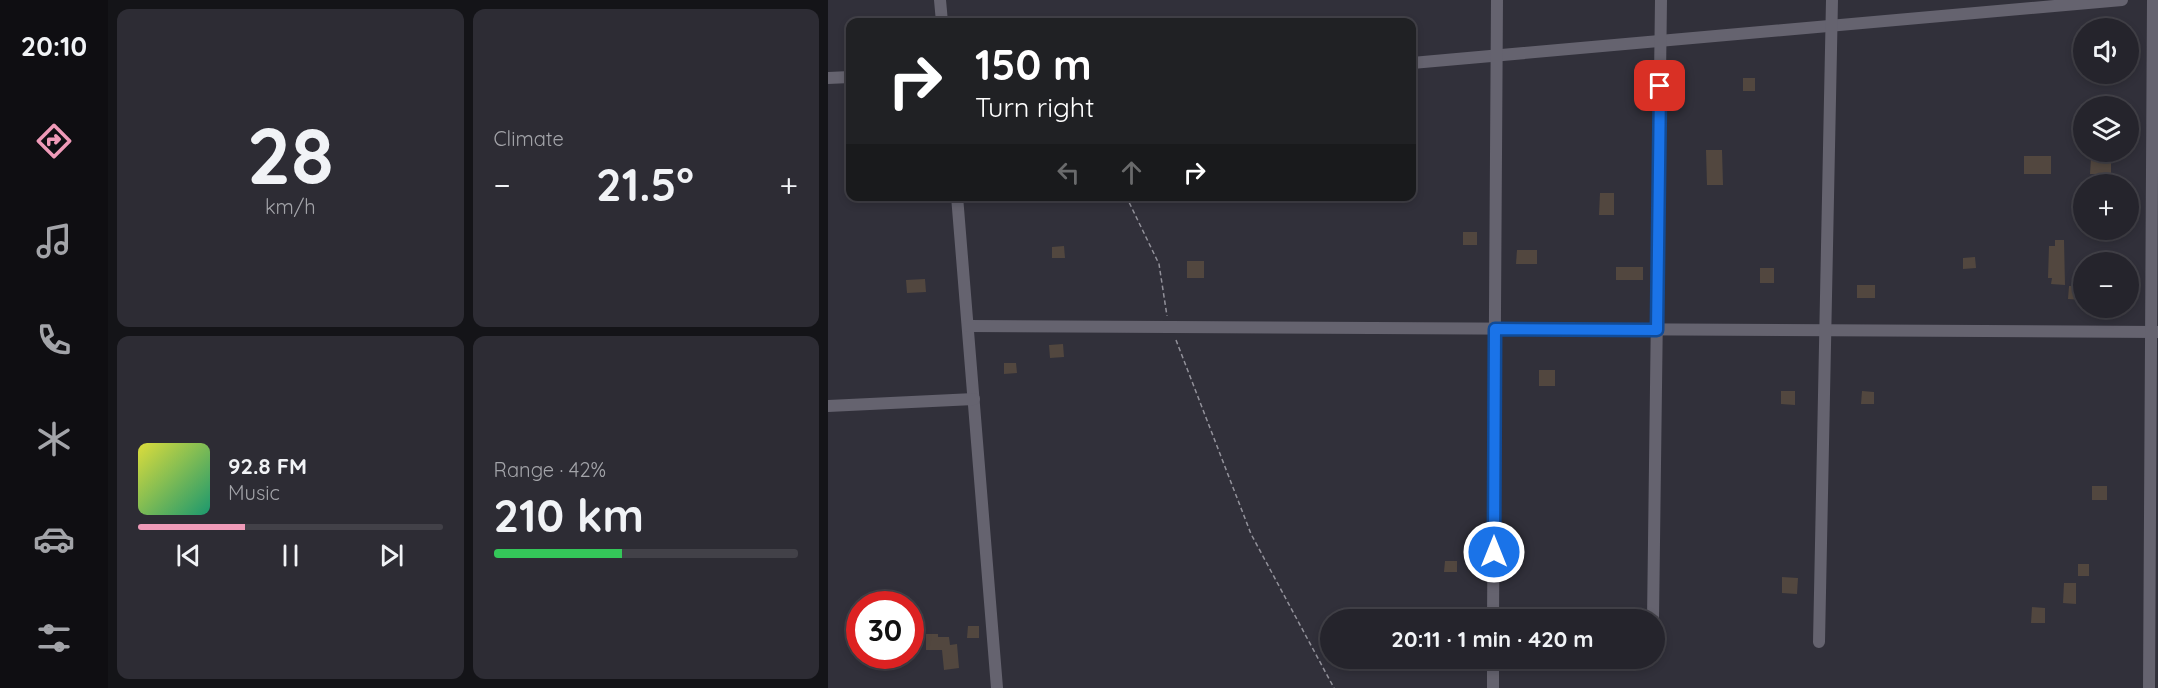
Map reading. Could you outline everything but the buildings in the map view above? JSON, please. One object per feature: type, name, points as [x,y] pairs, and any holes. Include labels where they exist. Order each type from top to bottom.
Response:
[{"type":"street","points":[[940,0],[942,18]]},
{"type":"street","points":[[1493,609],[1497,0]]},
{"type":"street","points":[[1653,609],[1661,0]]},
{"type":"street","points":[[1820,642],[1832,0]]},
{"type":"street","points":[[1416,63],[2122,0]]},
{"type":"street","points":[[2149,688],[2155,332],[2153,0]]},
{"type":"street","points":[[828,78],[846,76]]},
{"type":"street","points":[[957,201],[998,688]]},
{"type":"street","points":[[968,326],[2155,332]]},
{"type":"street","points":[[828,406],[974,399]]},
{"type":"street","points":[[1493,669],[1493,688]]},
{"type":"path","points":[[1128,201],[1159,264],[1166,311],[1171,327],[1251,534],[1334,688]]},
{"type":"route","points":[[1494,552],[1495,329],[1657,330],[1660,86]]}]
